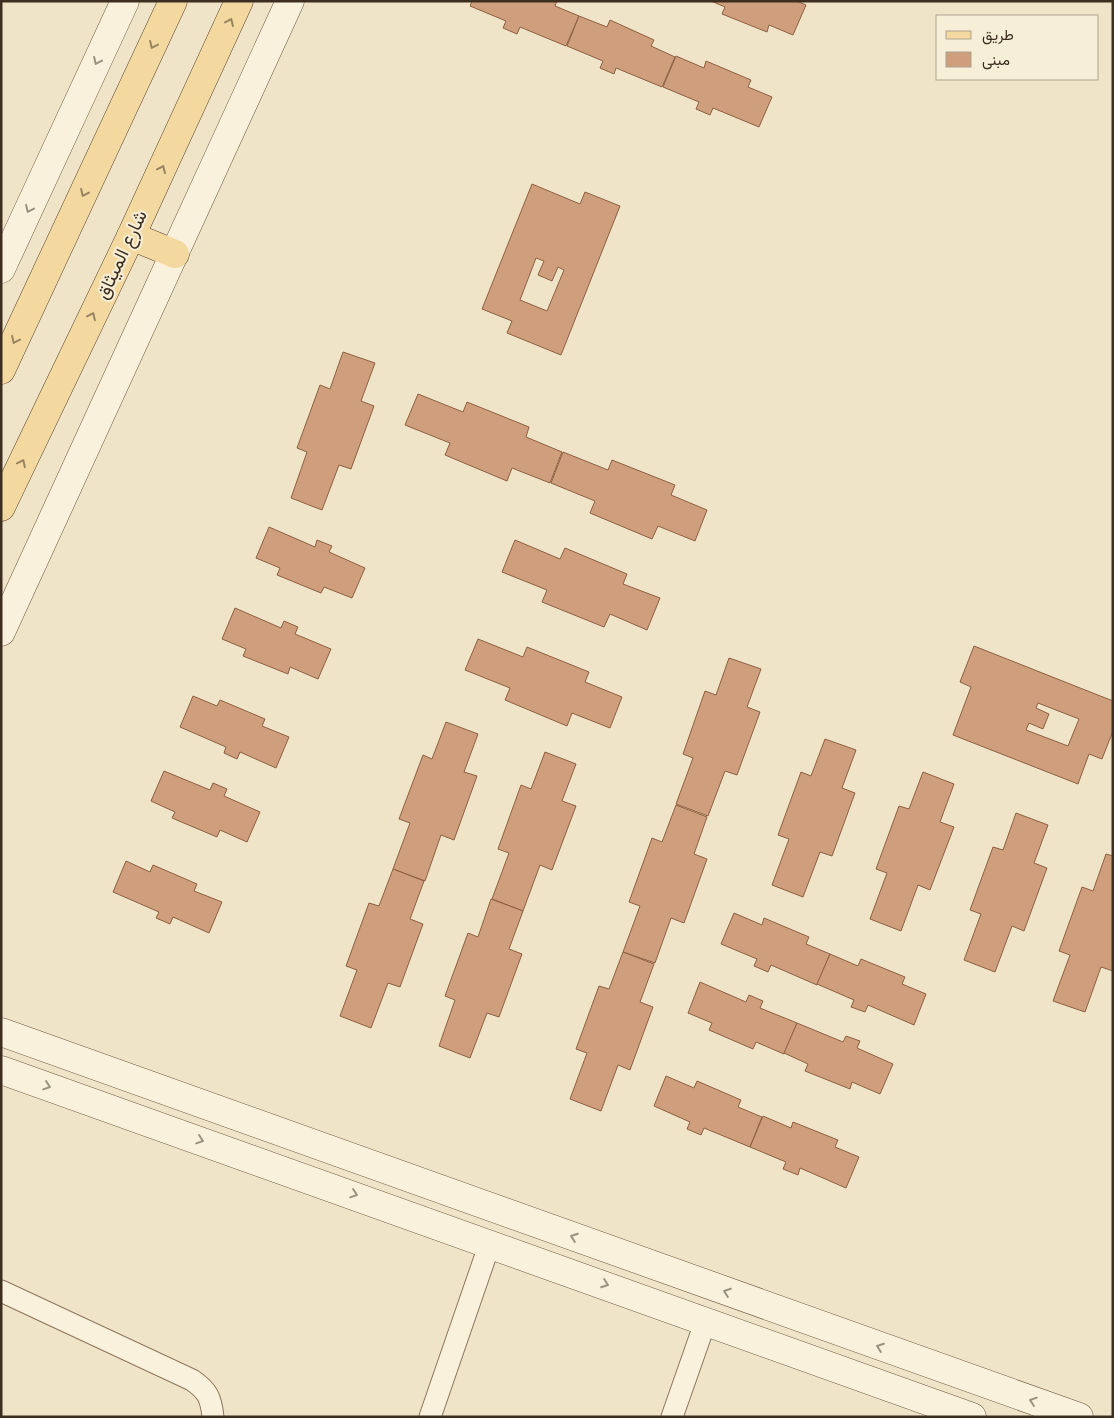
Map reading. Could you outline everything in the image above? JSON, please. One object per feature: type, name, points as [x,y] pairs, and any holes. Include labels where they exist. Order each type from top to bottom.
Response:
[{"type":"main road","points":[[1,370],[173,1]]},
{"type":"main road","name":"شارع الميثاق","points":[[1,507],[131,236],[239,1]]},
{"type":"main road","points":[[131,236],[175,254]]},
{"type":"street","points":[[1,269],[125,1]]},
{"type":"street","points":[[1,632],[290,1]]},
{"type":"street","points":[[1,1032],[1079,1417]]},
{"type":"street","points":[[1,1070],[706,1320],[924,1409],[972,1417]]},
{"type":"street","points":[[430,1417],[490,1243]]},
{"type":"street","points":[[1,1291],[192,1380],[207,1391],[212,1402],[213,1417]]},
{"type":"street","points":[[672,1417],[706,1320]]},
{"type":"building","points":[[472,1],[557,1],[555,6],[579,16],[566,46],[520,27],[517,34],[503,28],[506,21],[470,6]]},
{"type":"building","points":[[711,1],[797,1],[806,5],[793,35],[769,25],[767,32],[722,14],[725,7]]},
{"type":"building","points":[[579,16],[607,27],[610,20],[654,40],[651,46],[675,57],[662,87],[616,68],[614,74],[600,68],[603,61],[567,46]]},
{"type":"building","points":[[676,56],[704,68],[706,61],[751,80],[748,87],[772,97],[759,127],[713,108],[710,115],[696,109],[699,102],[663,87]]},
{"type":"building","points":[[532,184],[580,204],[585,192],[620,206],[561,355],[507,333],[512,321],[482,309]],"holes":[[[536,258],[544,261],[538,275],[552,281],[558,267],[564,270],[547,311],[520,300]]]},
{"type":"building","points":[[343,352],[375,363],[361,401],[374,406],[351,469],[339,465],[322,510],[291,498],[307,452],[297,448],[320,385],[330,389]]},
{"type":"building","points":[[418,394],[463,412],[467,402],[529,427],[526,437],[562,452],[550,483],[512,468],[507,481],[445,455],[450,443],[405,425]]},
{"type":"building","points":[[563,452],[608,470],[612,460],[675,485],[671,495],[707,510],[695,541],[658,526],[652,539],[590,513],[595,501],[551,483]]},
{"type":"building","points":[[269,527],[315,547],[317,540],[332,546],[329,552],[365,568],[352,598],[324,587],[321,593],[277,575],[280,568],[256,558]]},
{"type":"building","points":[[515,540],[560,559],[565,548],[627,574],[623,584],[660,598],[647,630],[610,614],[604,627],[542,602],[547,590],[502,572]]},
{"type":"building","points":[[235,608],[281,628],[284,621],[298,627],[295,634],[331,649],[318,679],[290,667],[288,674],[243,656],[246,649],[222,639]]},
{"type":"building","points":[[478,639],[523,657],[527,647],[589,672],[585,682],[622,697],[610,728],[572,713],[567,726],[505,700],[510,688],[465,670]]},
{"type":"building","points":[[974,646],[1113,701],[1113,731],[1102,759],[1089,754],[1078,784],[953,735],[971,687],[960,682]],"holes":[[[1038,703],[1079,719],[1068,746],[1026,730],[1029,723],[1043,729],[1049,714],[1036,708]]]},
{"type":"building","points":[[729,658],[761,669],[747,707],[760,712],[737,775],[725,771],[708,816],[676,804],[693,758],[683,754],[705,691],[716,695]]},
{"type":"building","points":[[193,696],[217,706],[220,700],[265,719],[262,726],[289,737],[276,768],[240,752],[237,759],[224,753],[226,747],[180,727]]},
{"type":"building","points":[[446,722],[478,734],[464,772],[477,776],[454,840],[441,835],[425,881],[393,869],[410,823],[399,819],[423,755],[432,759]]},
{"type":"building","points":[[825,739],[856,750],[842,788],[855,793],[832,856],[820,852],[803,897],[772,885],[789,839],[778,835],[801,772],[811,776]]},
{"type":"building","points":[[545,752],[576,764],[562,801],[576,806],[552,870],[540,865],[523,911],[492,899],[509,853],[498,849],[521,785],[531,789]]},
{"type":"building","points":[[164,771],[210,790],[213,783],[227,789],[224,796],[260,812],[247,842],[220,830],[217,837],[172,818],[175,812],[151,801]]},
{"type":"building","points":[[923,772],[954,784],[940,822],[954,827],[930,890],[918,885],[901,931],[870,919],[887,873],[876,869],[899,806],[909,809]]},
{"type":"building","points":[[676,805],[707,817],[694,854],[707,859],[684,923],[671,918],[655,963],[623,952],[640,906],[629,902],[652,838],[662,842]]},
{"type":"building","points":[[1016,813],[1048,825],[1034,863],[1047,868],[1024,931],[1012,926],[995,972],[964,960],[981,914],[970,910],[993,847],[1003,850]]},
{"type":"building","points":[[1106,854],[1113,856],[1113,971],[1101,967],[1085,1012],[1053,1001],[1070,955],[1059,951],[1082,887],[1093,891]]},
{"type":"building","points":[[126,861],[150,872],[153,865],[197,884],[194,891],[222,902],[209,933],[173,917],[170,924],[156,918],[159,912],[113,892]]},
{"type":"building","points":[[393,869],[424,881],[410,919],[423,924],[400,987],[388,983],[371,1028],[340,1016],[357,970],[346,966],[369,903],[379,906]]},
{"type":"building","points":[[491,899],[523,911],[509,949],[522,954],[499,1017],[487,1013],[470,1058],[439,1046],[455,1000],[445,996],[468,933],[478,937]]},
{"type":"building","points":[[734,913],[762,925],[764,918],[809,937],[806,944],[830,954],[817,985],[771,965],[768,972],[754,966],[757,959],[721,944]]},
{"type":"building","points":[[623,952],[654,964],[640,1002],[653,1007],[630,1070],[618,1065],[601,1111],[570,1099],[587,1053],[576,1049],[599,986],[609,989]]},
{"type":"building","points":[[830,954],[858,966],[861,959],[905,977],[902,984],[926,994],[914,1025],[868,1005],[865,1012],[851,1007],[854,1000],[817,984]]},
{"type":"building","points":[[700,982],[746,1002],[749,995],[763,1001],[760,1008],[797,1023],[784,1054],[756,1042],[753,1049],[709,1030],[712,1023],[688,1013]]},
{"type":"building","points":[[797,1023],[843,1042],[846,1036],[860,1041],[857,1048],[893,1064],[880,1094],[852,1082],[850,1089],[805,1071],[808,1064],[784,1053]]},
{"type":"building","points":[[666,1076],[694,1088],[697,1081],[741,1100],[738,1107],[762,1117],[750,1147],[704,1128],[701,1135],[687,1129],[690,1122],[654,1106]]},
{"type":"building","points":[[763,1116],[791,1128],[793,1122],[838,1140],[835,1147],[859,1157],[846,1188],[800,1168],[798,1175],[783,1169],[786,1162],[750,1147]]}]
